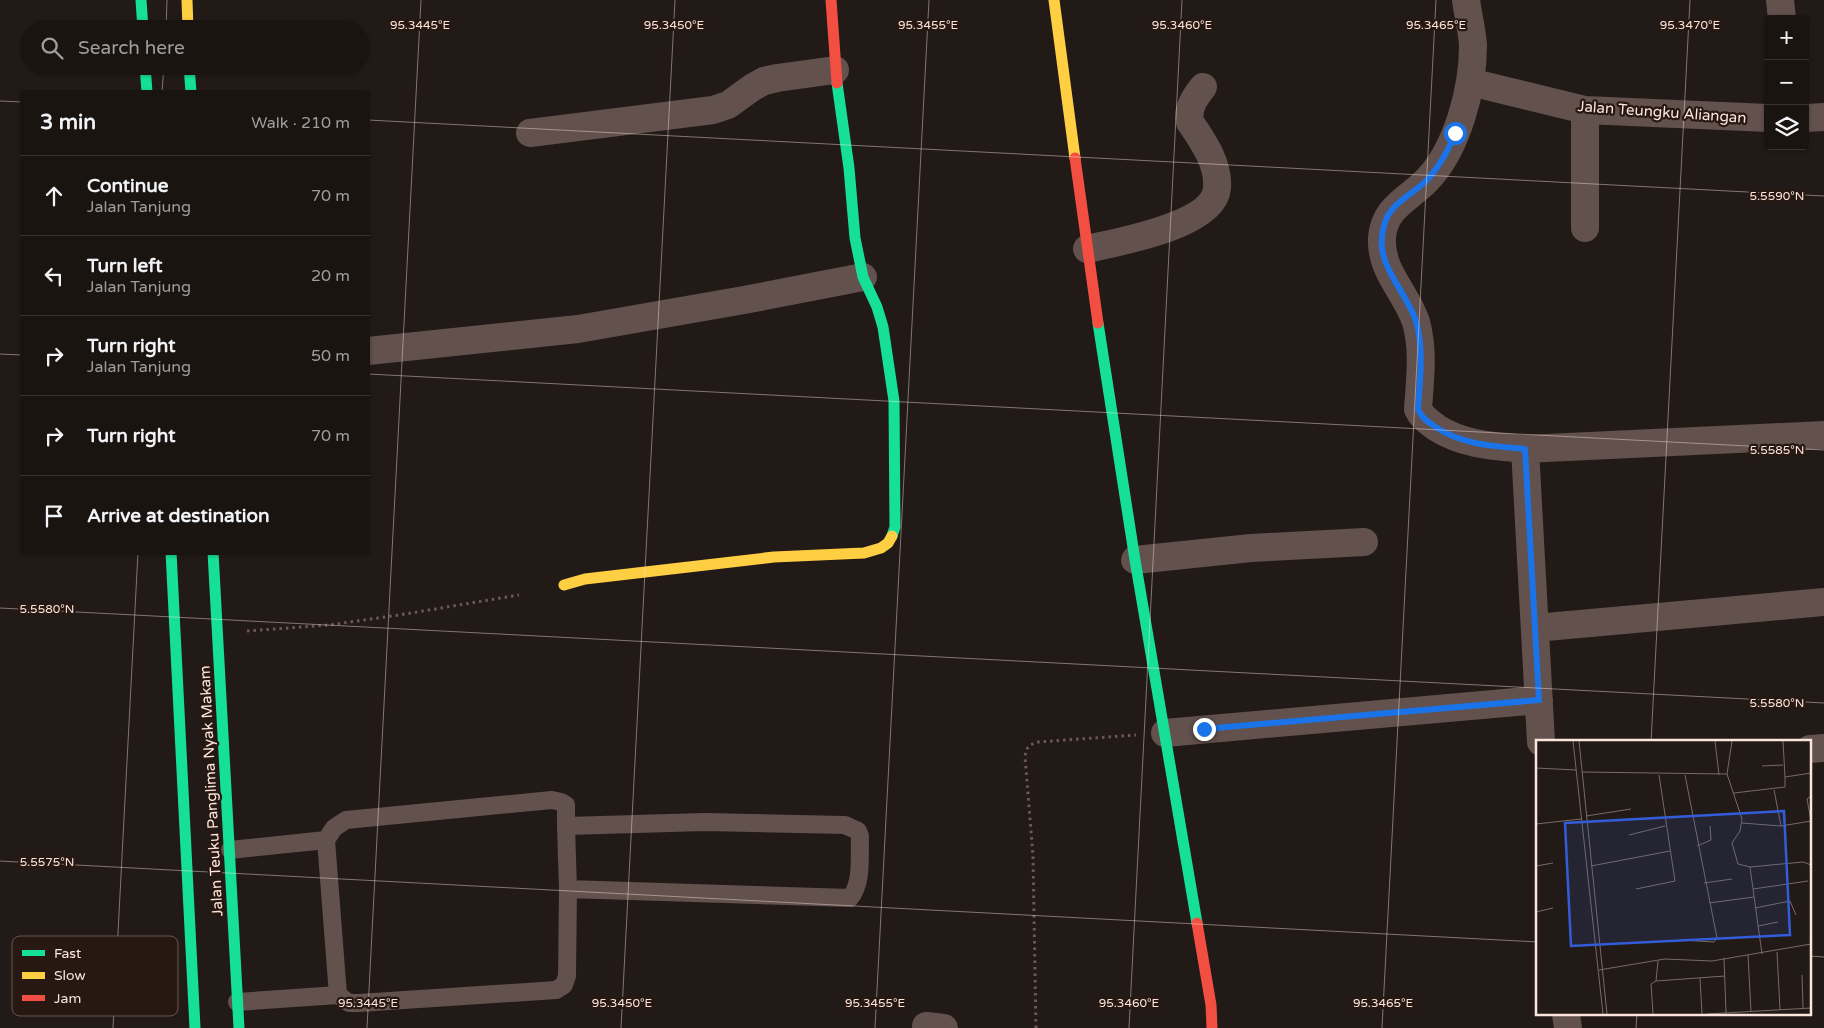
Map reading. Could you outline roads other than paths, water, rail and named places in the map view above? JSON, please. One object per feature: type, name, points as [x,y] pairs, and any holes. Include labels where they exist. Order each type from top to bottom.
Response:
[{"type":"street","points":[[141,0],[142,20]]},
{"type":"street","points":[[187,0],[188,20]]},
{"type":"street","points":[[564,584],[584,579],[774,557],[864,553],[875,551],[891,541],[895,527],[894,401],[882,326],[877,307],[863,277],[855,238],[849,168],[835,70],[831,0]]},
{"type":"street","points":[[1054,0],[1087,249],[1135,560],[1211,1004],[1212,1028]]},
{"type":"street","points":[[1466,0],[1473,45],[1470,82],[1461,119],[1450,148],[1427,180],[1392,209],[1386,221],[1382,237],[1387,268],[1416,321],[1421,363],[1418,409],[1425,420],[1462,440],[1477,444],[1525,449],[1824,436]]},
{"type":"street","points":[[1780,0],[1782,15]]},
{"type":"street","points":[[530,133],[713,110],[728,105],[764,81],[835,70]]},
{"type":"street","points":[[146,75],[147,90]]},
{"type":"street","points":[[189,75],[190,90]]},
{"type":"street","name":"Jalan Teungku Aliangan","points":[[1470,82],[1585,110],[1764,118]]},
{"type":"street","points":[[1087,249],[1168,228],[1198,215],[1209,206],[1217,188],[1214,164],[1189,117],[1194,98],[1203,87]]},
{"type":"street","points":[[1585,110],[1585,228]]},
{"type":"street","points":[[1809,118],[1824,116]]},
{"type":"street","points":[[370,351],[578,329],[863,277]]},
{"type":"street","points":[[1525,449],[1541,740]]},
{"type":"street","points":[[1135,560],[1251,548],[1364,542]]},
{"type":"street","name":"Jalan Teuku Panglima Nyak Makam","points":[[171,555],[195,1028]]},
{"type":"street","name":"Jalan Teuku Panglima Nyak Makam","points":[[213,555],[239,1028]]},
{"type":"street","points":[[1535,628],[1824,602]]},
{"type":"street","points":[[1165,732],[1539,700]]},
{"type":"lane","points":[[237,1002],[338,995],[349,1004],[359,1004],[556,990],[564,985],[567,976],[568,889],[566,805],[552,800],[346,820],[334,828],[326,840],[338,995]]},
{"type":"lane","points":[[566,826],[705,822],[845,825],[858,832],[860,836],[858,878],[854,893],[850,898],[568,889]]},
{"type":"lane","points":[[230,850],[326,840]]}]
